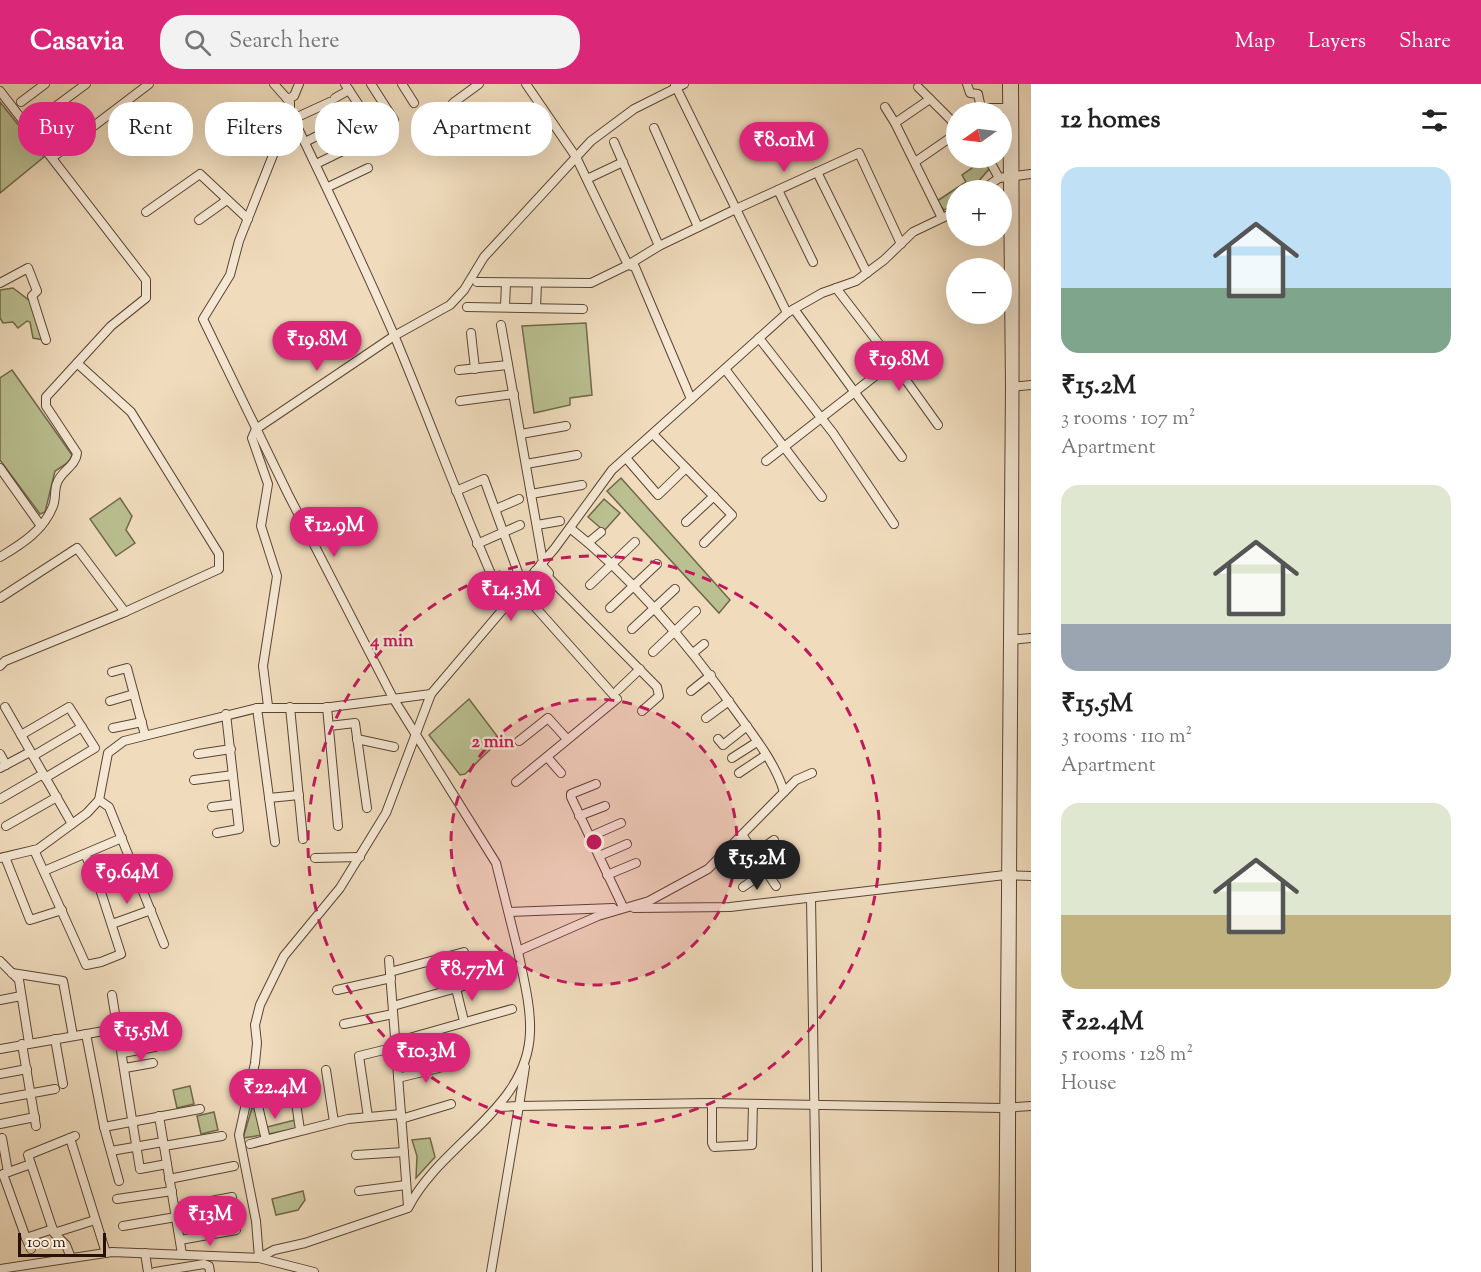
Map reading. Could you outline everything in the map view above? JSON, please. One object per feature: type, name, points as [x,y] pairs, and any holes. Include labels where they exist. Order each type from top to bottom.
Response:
[{"type":"street","points":[[21,102],[45,84]]},
{"type":"street","points":[[62,102],[86,84]]},
{"type":"street","points":[[274,84],[288,102]]},
{"type":"street","points":[[287,99],[294,96],[299,84]]},
{"type":"street","points":[[371,84],[382,102]]},
{"type":"street","points":[[402,84],[413,102]]},
{"type":"street","points":[[456,102],[479,84]]},
{"type":"street","points":[[526,84],[576,157],[628,265],[634,267],[639,276],[691,399]]},
{"type":"street","points":[[967,84],[970,93],[978,94],[980,102]]},
{"type":"street","points":[[1007,84],[1007,102]]},
{"type":"street","points":[[1003,1272],[1007,1108],[1016,175],[1014,84]]},
{"type":"street","points":[[53,157],[146,85]]},
{"type":"street","points":[[268,706],[263,666],[277,576],[261,526],[268,484],[252,438],[256,429],[394,336],[438,313],[457,298],[484,257],[576,157],[614,123],[679,85],[736,209],[791,311],[855,391],[903,457]]},
{"type":"street","points":[[303,112],[333,100],[347,87],[357,102]]},
{"type":"street","points":[[918,87],[946,115]]},
{"type":"street","points":[[0,91],[146,280],[148,288],[146,298],[111,326],[45,400],[50,413],[78,453],[77,459],[56,483],[54,503],[41,526],[0,557]]},
{"type":"street","points":[[895,123],[930,99]]},
{"type":"street","points":[[885,107],[942,218]]},
{"type":"street","points":[[654,128],[698,227]]},
{"type":"street","points":[[305,142],[315,137]]},
{"type":"street","points":[[303,138],[328,187],[394,336],[477,544],[506,608]]},
{"type":"street","points":[[915,162],[946,141]]},
{"type":"street","points":[[614,142],[659,246]]},
{"type":"street","points":[[477,282],[591,283],[698,227],[859,153],[901,244]]},
{"type":"street","points":[[275,156],[248,219],[230,275],[203,319],[256,429],[393,698],[416,731],[496,863],[518,951],[530,1020],[526,1063],[491,1272]]},
{"type":"street","points":[[316,164],[332,156]]},
{"type":"street","points":[[587,179],[622,162]]},
{"type":"street","points":[[328,187],[368,168]]},
{"type":"street","points":[[996,168],[1003,177]]},
{"type":"street","points":[[1004,168],[1013,386]]},
{"type":"street","points":[[817,172],[867,273]]},
{"type":"street","points":[[146,212],[200,174],[248,219]]},
{"type":"street","points":[[998,180],[1003,177],[1031,174]]},
{"type":"street","points":[[778,190],[813,262]]},
{"type":"street","points":[[199,220],[227,200]]},
{"type":"street","points":[[259,1258],[256,1221],[239,1135],[255,1064],[257,1043],[255,1025],[260,1005],[284,956],[340,888],[386,813],[431,694],[506,608],[570,528],[612,470],[791,311],[856,280],[913,232],[946,216]]},
{"type":"street","points":[[0,283],[28,268],[37,291],[32,296],[46,340]]},
{"type":"street","points":[[505,307],[506,283]]},
{"type":"street","points":[[536,308],[537,283]]},
{"type":"street","points":[[836,288],[938,425]]},
{"type":"street","points":[[467,307],[583,309]]},
{"type":"street","points":[[501,325],[537,525],[540,565],[549,573],[548,577],[659,691],[659,696],[642,711]]},
{"type":"street","points":[[471,333],[475,369]]},
{"type":"street","points":[[759,338],[821,418],[894,524]]},
{"type":"street","points":[[766,461],[893,362]]},
{"type":"street","points":[[0,665],[219,569],[219,554],[131,412],[77,363]]},
{"type":"street","points":[[459,370],[508,365]]},
{"type":"street","points":[[724,369],[822,497]]},
{"type":"street","points":[[1013,386],[1031,385]]},
{"type":"street","points":[[460,401],[514,394]]},
{"type":"street","points":[[521,434],[566,426]]},
{"type":"street","points":[[653,434],[732,515],[704,543]]},
{"type":"street","points":[[526,464],[577,455]]},
{"type":"street","points":[[626,458],[658,495],[686,468]]},
{"type":"street","points":[[0,468],[41,526]]},
{"type":"street","points":[[456,491],[484,479],[505,532],[521,588],[617,699],[516,782]]},
{"type":"street","points":[[531,494],[582,485]]},
{"type":"street","points":[[686,522],[714,496]]},
{"type":"street","points":[[496,509],[519,499]]},
{"type":"street","points":[[537,525],[560,520]]},
{"type":"street","points":[[477,544],[520,525]]},
{"type":"street","points":[[570,528],[612,564],[711,675],[766,755],[780,778],[784,792]]},
{"type":"street","points":[[589,542],[601,532]]},
{"type":"street","points":[[590,585],[635,542]]},
{"type":"street","points":[[0,598],[77,548],[124,612]]},
{"type":"street","points":[[610,608],[657,564]]},
{"type":"street","points":[[632,629],[675,589]]},
{"type":"street","points":[[653,652],[696,611]]},
{"type":"street","points":[[1010,640],[1031,638]]},
{"type":"street","points":[[693,653],[704,644]]},
{"type":"street","points":[[112,672],[127,668],[145,735]]},
{"type":"street","points":[[618,690],[640,669]]},
{"type":"street","points":[[691,691],[711,675]]},
{"type":"street","points":[[110,701],[134,694]]},
{"type":"street","points":[[62,910],[30,920],[2,857],[34,850],[72,824],[99,800],[108,753],[124,741],[226,714],[268,706],[327,707],[431,694]]},
{"type":"street","points":[[706,718],[729,701]]},
{"type":"street","points":[[5,707],[72,824]]},
{"type":"street","points":[[0,799],[95,748],[69,707],[21,735]]},
{"type":"street","points":[[290,707],[303,839]]},
{"type":"street","points":[[327,707],[338,826]]},
{"type":"street","points":[[257,708],[275,842]]},
{"type":"street","points":[[217,833],[239,830],[226,714]]},
{"type":"street","points":[[519,741],[548,718],[567,739]]},
{"type":"street","points":[[113,729],[141,722]]},
{"type":"street","points":[[329,726],[355,723],[367,808]]},
{"type":"street","points":[[718,739],[723,744],[747,726]]},
{"type":"street","points":[[0,754],[3,766],[82,728]]},
{"type":"street","points":[[357,739],[394,747]]},
{"type":"street","points":[[732,758],[757,742]]},
{"type":"street","points":[[198,754],[231,749]]},
{"type":"street","points":[[739,773],[766,755]]},
{"type":"street","points":[[546,757],[561,773]]},
{"type":"street","points":[[518,951],[623,908],[649,901],[682,885],[708,869],[796,780],[812,773]]},
{"type":"street","points":[[194,780],[234,775]]},
{"type":"street","points":[[596,784],[571,794],[579,816],[623,908]]},
{"type":"street","points":[[269,798],[299,795]]},
{"type":"street","points":[[6,826],[57,797]]},
{"type":"street","points":[[99,800],[109,807],[164,944]]},
{"type":"street","points":[[212,807],[236,804]]},
{"type":"street","points":[[579,816],[605,806]]},
{"type":"street","points":[[589,837],[621,823]]},
{"type":"street","points":[[743,836],[776,886]]},
{"type":"street","points":[[44,871],[122,838]]},
{"type":"street","points":[[754,853],[774,840]]},
{"type":"street","points":[[599,856],[627,844]]},
{"type":"street","points":[[34,850],[86,964],[101,962],[121,954],[85,854]]},
{"type":"street","points":[[315,858],[360,857]]},
{"type":"street","points":[[608,875],[636,863]]},
{"type":"street","points":[[743,887],[788,863]]},
{"type":"street","points":[[509,912],[730,907],[1008,876],[1031,876]]},
{"type":"street","points":[[812,898],[818,1272]]},
{"type":"street","points":[[112,924],[151,910]]},
{"type":"street","points":[[337,990],[464,952]]},
{"type":"street","points":[[448,956],[464,1021]]},
{"type":"street","points":[[389,960],[408,1208]]},
{"type":"street","points":[[0,961],[19,980],[27,1069],[35,1121],[0,1124]]},
{"type":"street","points":[[12,973],[63,981],[73,1036]]},
{"type":"street","points":[[344,1024],[492,978]]},
{"type":"street","points":[[112,995],[140,1169],[167,1164]]},
{"type":"street","points":[[0,1000],[21,996]]},
{"type":"street","points":[[368,1117],[359,1056],[464,1021],[513,1009]]},
{"type":"street","points":[[0,1049],[144,1024]]},
{"type":"street","points":[[86,1034],[104,1127],[119,1181]]},
{"type":"street","points":[[55,1039],[63,1084]]},
{"type":"street","points":[[123,1053],[155,1047]]},
{"type":"street","points":[[125,1068],[153,1063]]},
{"type":"street","points":[[259,1258],[274,1250],[305,1243],[408,1208],[416,1191],[435,1167],[498,1107],[526,1063]]},
{"type":"street","points":[[398,1078],[447,1066]]},
{"type":"street","points":[[0,1074],[27,1069]]},
{"type":"street","points":[[326,1070],[334,1122]]},
{"type":"street","points":[[292,1075],[300,1130]]},
{"type":"street","points":[[0,1099],[55,1089]]},
{"type":"street","points":[[498,1107],[712,1103],[1007,1108],[1031,1106]]},
{"type":"street","points":[[712,1103],[712,1143],[714,1147],[752,1144],[753,1104]]},
{"type":"street","points":[[250,1144],[334,1122],[368,1117],[401,1117],[451,1104]]},
{"type":"street","points":[[258,1106],[266,1140]]},
{"type":"street","points":[[1007,1108],[1011,1272]]},
{"type":"street","points":[[104,1127],[200,1109]]},
{"type":"street","points":[[159,1116],[183,1254]]},
{"type":"street","points":[[111,1151],[222,1136]]},
{"type":"street","points":[[67,1259],[55,1234],[28,1155],[73,1137],[106,1253]]},
{"type":"street","points":[[2,1138],[4,1173],[31,1250]]},
{"type":"street","points":[[356,1155],[404,1152]]},
{"type":"street","points":[[4,1173],[31,1164]]},
{"type":"street","points":[[170,1179],[234,1166]]},
{"type":"street","points":[[359,1191],[406,1185]]},
{"type":"street","points":[[117,1198],[172,1191]]},
{"type":"street","points":[[174,1208],[232,1197]]},
{"type":"street","points":[[123,1226],[176,1217]]},
{"type":"street","points":[[26,1238],[55,1234],[95,1220]]},
{"type":"street","points":[[180,1240],[236,1230]]},
{"type":"street","points":[[0,1269],[106,1253],[145,1253],[259,1258],[314,1272]]},
{"type":"street","points":[[145,1253],[148,1272]]},
{"type":"street","points":[[273,1262],[276,1272]]},
{"type":"street","points":[[155,1272],[204,1264],[209,1266],[210,1272]]},
{"type":"green space","points":[[0,102],[18,124],[18,156],[44,157],[0,193]]},
{"type":"green space","points":[[972,168],[990,168],[980,180],[965,180],[962,175]]},
{"type":"green space","points":[[946,195],[946,209],[944,210],[937,201]]},
{"type":"green space","points":[[13,288],[30,301],[44,340],[33,338],[30,322],[27,321],[18,328],[13,322],[3,323],[0,318],[0,290]]},
{"type":"green space","points":[[586,323],[592,395],[570,398],[570,405],[534,413],[522,326]]},
{"type":"green space","points":[[12,370],[72,455],[72,460],[55,471],[45,512],[40,514],[0,460],[0,378]]},
{"type":"green space","points":[[621,478],[730,600],[719,613],[607,491]]},
{"type":"green space","points":[[120,498],[132,516],[126,530],[135,543],[116,556],[90,519]]},
{"type":"green space","points":[[604,499],[620,513],[604,531],[588,517]]},
{"type":"green space","points":[[469,699],[500,740],[465,774],[460,775],[429,735]]},
{"type":"green space","points":[[190,1086],[194,1104],[177,1108],[173,1090]]},
{"type":"green space","points":[[252,1108],[257,1108],[262,1135],[243,1138]]},
{"type":"green space","points":[[214,1112],[218,1130],[201,1134],[197,1116]]},
{"type":"green space","points":[[295,1120],[297,1128],[269,1134],[267,1127]]},
{"type":"green space","points":[[430,1138],[435,1157],[416,1178],[417,1156],[412,1140]]},
{"type":"green space","points":[[303,1191],[305,1200],[298,1210],[276,1215],[272,1199]]}]
